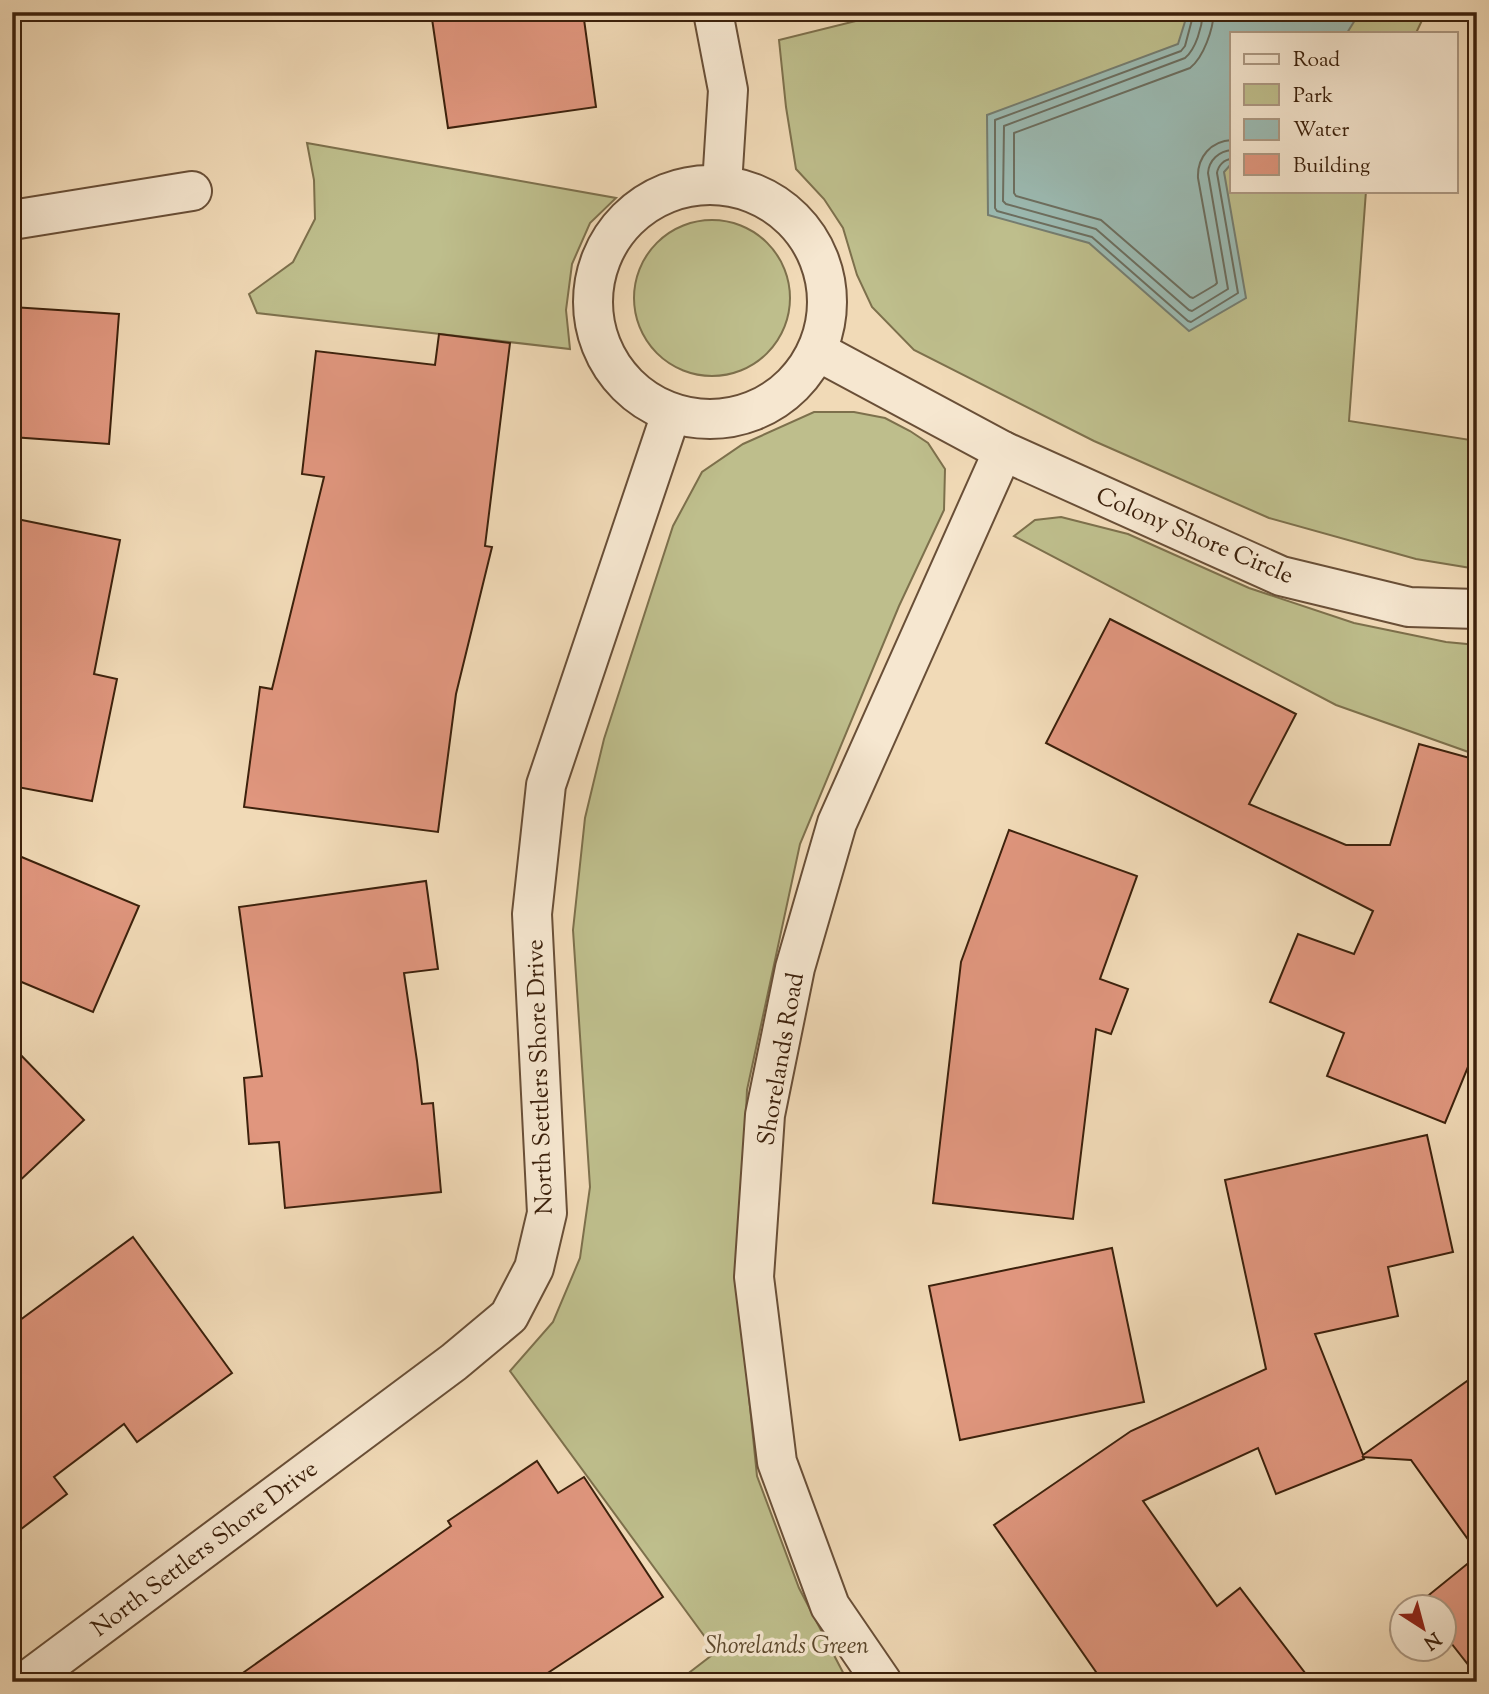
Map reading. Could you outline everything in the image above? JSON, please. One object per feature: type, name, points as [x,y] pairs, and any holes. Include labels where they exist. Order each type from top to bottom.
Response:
[{"type":"street","points":[[713,12],[728,90],[722,185]]},
{"type":"street","points":[[722,185],[762,196],[795,221],[819,256],[828,300],[817,351],[793,385],[754,411],[699,420],[671,414],[648,403],[612,370],[594,327],[594,278],[612,236],[642,206],[680,187],[722,185]]},
{"type":"street","points":[[12,220],[192,191]]},
{"type":"street","name":"Colony Shore Circle","points":[[817,351],[1003,451],[1281,576],[1409,607],[1477,609]]},
{"type":"street","name":"North Settlers Shore Drive","points":[[24,1682],[454,1362],[509,1316],[534,1268],[547,1213],[532,914],[546,785],[671,414]]},
{"type":"street","name":"Shorelands Road","points":[[881,1682],[830,1606],[777,1462],[754,1277],[765,1115],[795,968],[837,823],[1003,451]]},
{"type":"green space","points":[[892,12],[1426,12],[1416,32],[1230,32],[1230,192],[1366,192],[1349,421],[1477,441],[1477,569],[1416,559],[1269,518],[1094,441],[914,350],[872,307],[857,275],[843,228],[824,199],[796,169],[779,40]]},
{"type":"green space","points":[[307,143],[616,198],[590,223],[572,264],[566,310],[570,349],[257,313],[249,294],[293,262],[315,219],[314,180]]},
{"type":"green space","points":[[712,220],[742,226],[767,243],[784,268],[790,298],[784,328],[767,353],[742,370],[712,376],[682,370],[657,353],[640,328],[634,298],[640,268],[657,243],[682,226]]},
{"type":"green space","name":"Shorelands Green","points":[[814,412],[854,412],[885,418],[928,443],[945,469],[944,510],[899,606],[800,844],[747,1090],[738,1288],[757,1476],[799,1588],[848,1682],[677,1682],[716,1652],[510,1371],[553,1322],[580,1258],[590,1187],[573,930],[585,818],[604,739],[673,526],[702,472],[743,444]]},
{"type":"green space","points":[[1061,517],[1128,534],[1249,588],[1354,623],[1446,642],[1477,645],[1477,755],[1336,705],[1014,536],[1035,520]]},
{"type":"water","points":[[1188,12],[1360,12],[1348,32],[1230,32],[1230,165],[1224,172],[1246,298],[1189,331],[1089,243],[988,215],[987,115],[1178,44]]},
{"type":"building","points":[[431,12],[583,12],[596,107],[448,128]]},
{"type":"building","points":[[12,307],[119,314],[109,444],[12,437]]},
{"type":"building","points":[[439,334],[510,343],[485,546],[492,547],[456,694],[438,832],[244,807],[260,687],[272,689],[324,477],[302,474],[316,351],[435,365]]},
{"type":"building","points":[[12,518],[120,540],[94,674],[117,679],[92,801],[12,786]]},
{"type":"building","points":[[1110,619],[1296,714],[1249,804],[1346,845],[1390,845],[1419,744],[1477,760],[1477,1045],[1445,1123],[1327,1076],[1344,1033],[1270,1002],[1298,934],[1354,954],[1373,911],[1046,743]]},
{"type":"building","points":[[1009,830],[1137,876],[1100,979],[1128,989],[1111,1034],[1096,1029],[1073,1219],[933,1203],[961,962]]},
{"type":"building","points":[[12,853],[139,906],[93,1012],[12,978]]},
{"type":"building","points":[[426,881],[438,969],[404,973],[422,1104],[433,1103],[441,1192],[285,1208],[279,1142],[249,1144],[244,1078],[262,1076],[239,907]]},
{"type":"building","points":[[12,1046],[84,1120],[12,1188]]},
{"type":"building","points":[[1427,1135],[1453,1252],[1388,1267],[1398,1316],[1315,1334],[1363,1455],[1477,1374],[1477,1552],[1411,1460],[1363,1457],[1364,1459],[1276,1494],[1258,1448],[1143,1501],[1217,1606],[1240,1588],[1312,1682],[1103,1682],[994,1525],[1131,1431],[1266,1369],[1225,1180]]},
{"type":"building","points":[[133,1237],[232,1373],[137,1442],[124,1424],[54,1477],[67,1494],[12,1536],[12,1326]]},
{"type":"building","points":[[1112,1248],[1144,1402],[960,1440],[929,1286]]},
{"type":"building","points":[[537,1461],[558,1493],[584,1477],[663,1597],[534,1682],[230,1682],[451,1526],[448,1521]]},
{"type":"building","points":[[1477,1556],[1477,1676],[1458,1652],[1458,1592],[1433,1592]]}]
